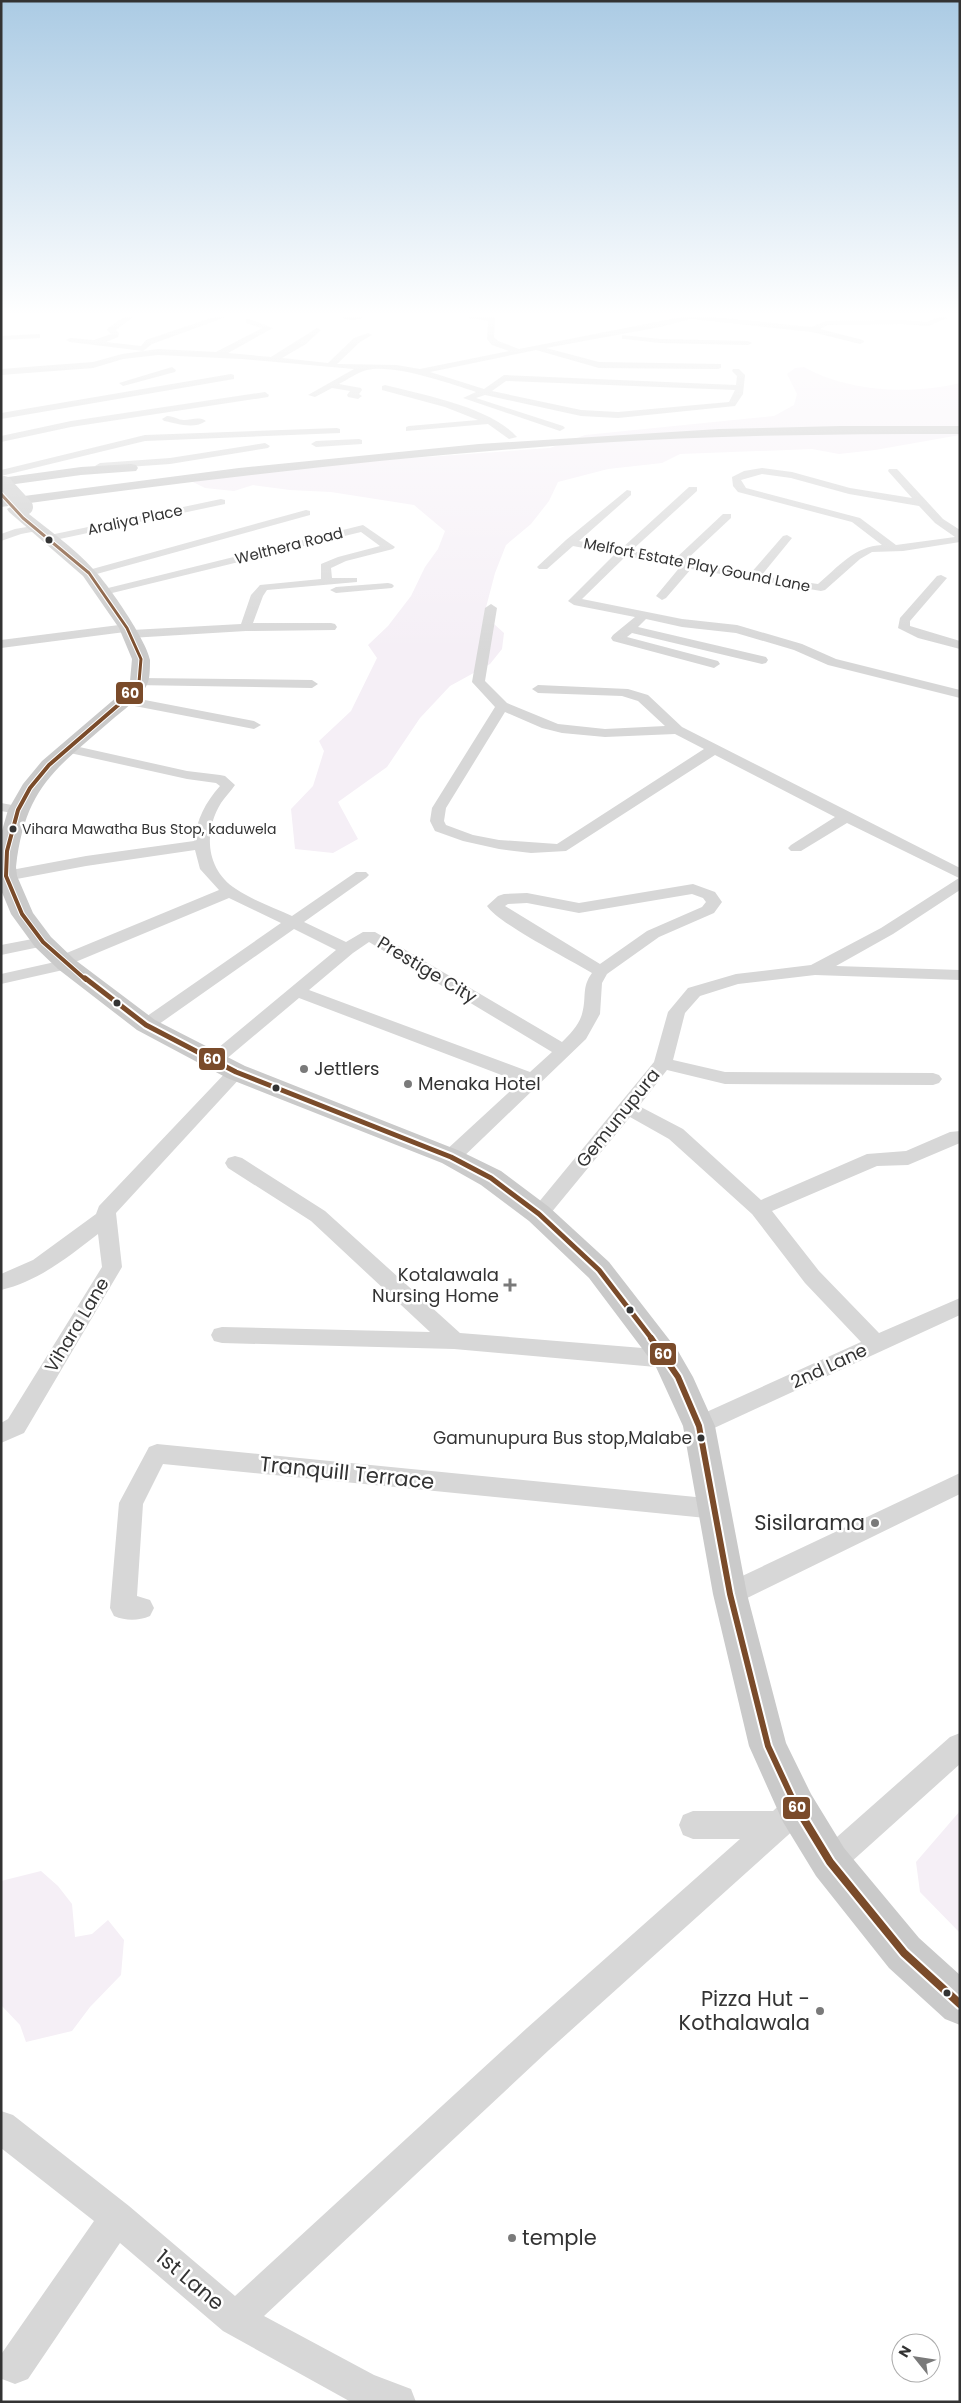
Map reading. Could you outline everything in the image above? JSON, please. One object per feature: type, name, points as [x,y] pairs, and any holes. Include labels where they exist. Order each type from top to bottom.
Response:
[{"type":"highway","points":[[2,485],[81,471],[746,429]]},
{"type":"highway","points":[[28,517],[150,482],[346,460],[545,442],[780,431],[960,430]]},
{"type":"highway","points":[[62,509],[177,485],[480,448]]},
{"type":"highway","points":[[2,485],[201,470],[390,451]]},
{"type":"main road","points":[[2,485],[28,517],[89,573],[104,592],[128,631],[141,659],[139,682],[124,700],[66,748],[10,809],[4,870],[22,914],[43,942],[64,962],[146,1025],[212,1062],[451,1157],[491,1178],[539,1214],[599,1270],[667,1360],[678,1378],[699,1426],[716,1509],[730,1594],[788,1817],[830,1862],[904,1954],[960,2004]]},
{"type":"street","points":[[1,439],[47,429]]},
{"type":"street","points":[[501,429],[512,437]]},
{"type":"street","points":[[2,485],[145,438],[332,431],[329,443]]},
{"type":"street","points":[[303,444],[359,442]]},
{"type":"street","points":[[46,476],[56,472],[84,468],[170,461],[245,448],[277,445]]},
{"type":"street","points":[[893,548],[856,520],[790,505],[742,490],[738,486],[736,479],[744,474],[764,471],[778,472],[824,485],[922,503]]},
{"type":"street","points":[[893,471],[939,521],[960,537]]},
{"type":"street","points":[[790,505],[824,485]]},
{"type":"street","points":[[693,489],[623,552],[574,601],[642,616],[737,629],[798,647],[832,662],[960,694]]},
{"type":"street","points":[[543,567],[627,493]]},
{"type":"street","name":"Araliya Place","points":[[1,538],[19,531],[28,517],[221,502]]},
{"type":"street","points":[[89,573],[193,545],[249,527],[306,513]]},
{"type":"street","points":[[662,596],[683,564],[727,516]]},
{"type":"street","name":"Welthera Road","points":[[104,592],[363,528],[389,547],[342,559],[325,566],[327,582]]},
{"type":"street","name":"Melfort Estate Play Gound Lane","points":[[570,542],[753,578],[821,588],[856,557],[870,549],[893,548],[960,537]]},
{"type":"street","points":[[753,578],[787,538]]},
{"type":"street","points":[[941,578],[904,621],[904,628],[960,645]]},
{"type":"street","points":[[246,627],[257,594],[264,587],[353,580]]},
{"type":"street","points":[[257,594],[388,586]]},
{"type":"street","points":[[492,608],[478,682],[502,706],[540,723],[562,729],[585,732],[677,730]]},
{"type":"street","points":[[642,616],[630,629],[617,638],[714,664]]},
{"type":"street","points":[[1,644],[128,631],[246,627],[331,627]]},
{"type":"street","points":[[630,629],[762,660]]},
{"type":"street","points":[[1,653],[17,642]]},
{"type":"street","points":[[139,682],[312,684]]},
{"type":"street","points":[[538,689],[623,692],[643,698],[677,730],[713,750],[960,874]]},
{"type":"street","points":[[124,700],[254,725]]},
{"type":"street","points":[[502,706],[438,808],[437,820],[440,828],[455,835],[507,846],[547,849],[561,848],[713,750]]},
{"type":"street","points":[[66,748],[187,775],[220,779],[228,785],[214,802],[204,824],[201,846],[208,868],[229,892],[347,949]]},
{"type":"street","points":[[796,848],[843,819],[850,819]]},
{"type":"street","points":[[4,870],[201,846]]},
{"type":"street","points":[[146,1025],[294,924],[361,875]]},
{"type":"street","name":"Gemunupura","points":[[815,970],[887,931],[960,883]]},
{"type":"street","points":[[451,1157],[580,1035],[591,1014],[593,983],[602,971],[653,934],[708,910],[714,902],[708,896],[693,889],[579,908],[527,898],[504,899],[495,906],[602,971]]},
{"type":"street","points":[[1,979],[64,962],[229,892]]},
{"type":"street","name":"Prestige City","points":[[212,1062],[347,949],[369,935],[564,1051]]},
{"type":"street","points":[[1,950],[43,942]]},
{"type":"street","name":"Gemunupura","points":[[539,1214],[628,1109],[663,1063],[677,1012],[694,992],[736,979],[815,970],[960,975]]},
{"type":"street","points":[[297,991],[533,1080]]},
{"type":"street","points":[[663,1063],[725,1078],[933,1079]]},
{"type":"street","points":[[1,1282],[10,1281],[48,1260],[105,1218],[106,1211],[236,1072]]},
{"type":"street","points":[[628,1109],[676,1134],[759,1209],[812,1277],[876,1344]]},
{"type":"street","points":[[759,1209],[874,1158],[908,1158],[957,1137]]},
{"type":"street","points":[[235,1163],[318,1216],[454,1341]]},
{"type":"street","name":"Vihara Lane","points":[[1,1434],[16,1426],[112,1267],[105,1218]]},
{"type":"street","name":"2nd Lane","points":[[699,1426],[960,1306]]},
{"type":"street","points":[[222,1335],[454,1341],[667,1360]]},
{"type":"street","name":"Tranquill Terrace","points":[[142,1608],[122,1608],[132,1503],[157,1454],[716,1509]]},
{"type":"street","points":[[730,1594],[781,1572],[960,1483]]},
{"type":"street","points":[[830,1862],[960,1746]]},
{"type":"street","points":[[693,1825],[788,1817]]},
{"type":"street","points":[[235,2319],[538,2039],[788,1817]]},
{"type":"street","name":"1st Lane","points":[[1,2126],[116,2218],[235,2319],[364,2389],[398,2402]]},
{"type":"street","points":[[15,2366],[116,2218]]},
{"type":"shaded area","points":[[643,429],[960,429],[960,435],[875,450],[839,454],[812,449],[680,454],[662,463],[608,469],[558,482],[549,501],[531,524],[506,545],[495,573],[484,615],[504,633],[502,649],[490,664],[450,686],[420,718],[387,767],[338,802],[358,839],[333,853],[295,849],[291,809],[313,786],[324,751],[319,741],[351,711],[377,658],[368,645],[388,626],[411,596],[425,567],[438,549],[445,531],[414,505],[331,492],[290,490],[253,485],[234,491],[205,488],[193,482],[238,473],[550,448],[585,435]]},
{"type":"shaded area","points":[[960,1811],[960,1933],[920,1892],[916,1862]]},
{"type":"shaded area","points":[[41,1871],[58,1886],[72,1904],[75,1937],[92,1934],[108,1920],[124,1940],[121,1975],[90,2007],[72,2031],[26,2042],[20,2025],[1,2005],[1,1881]]},
{"type":"transit line","name":"60","points":[[1,494],[23,518],[89,573],[127,628],[141,659],[139,682],[124,700],[49,765],[30,788],[18,810],[7,851],[5,867],[6,876],[22,914],[43,942],[66,964],[146,1025],[236,1072],[451,1157],[491,1178],[539,1214],[599,1270],[667,1359],[678,1377],[699,1426],[730,1594],[768,1746],[797,1808],[830,1862],[904,1953],[960,2004]]},
{"type":"place","name":"Vihara Mawatha Bus Stop, kaduwela","points":[[13,829]]},
{"type":"place","name":"Jettlers","points":[[304,1069]]},
{"type":"place","name":"Menaka Hotel","points":[[408,1084]]},
{"type":"place","name":"Kotalawala Nursing Home","points":[[510,1285]]},
{"type":"place","name":"Gamunupura Bus stop,Malabe","points":[[701,1438]]},
{"type":"place","name":"Sisilarama","points":[[875,1523]]},
{"type":"place","name":"Pizza Hut - Kothalawala","points":[[820,2011]]},
{"type":"place","name":"temple","points":[[512,2238]]}]
